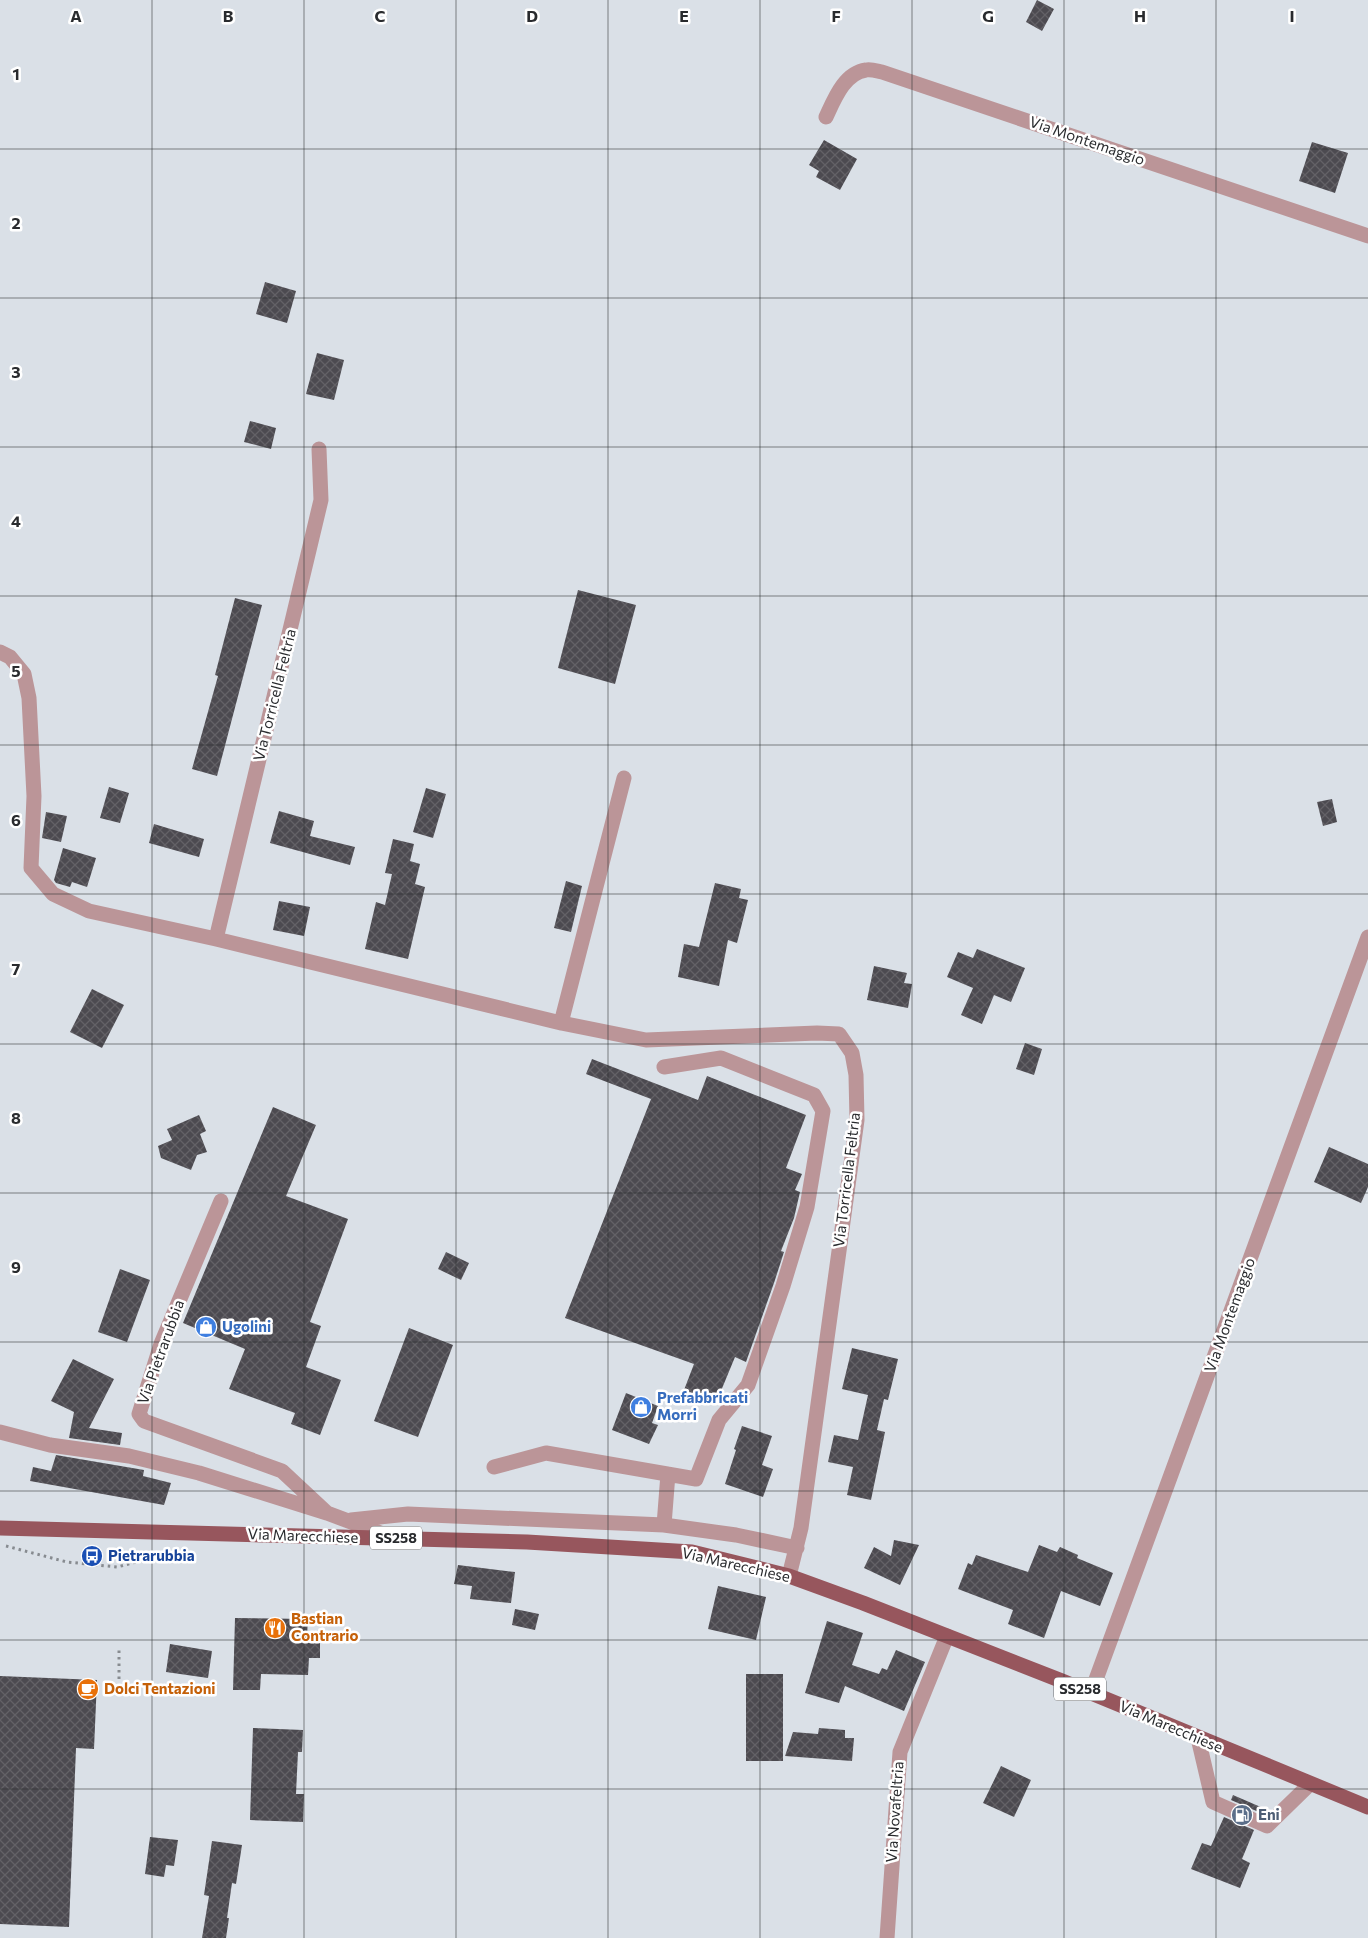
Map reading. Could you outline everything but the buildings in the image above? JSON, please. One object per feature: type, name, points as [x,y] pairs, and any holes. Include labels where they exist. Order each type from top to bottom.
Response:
[{"type":"main road","name":"Via Marecchiese","points":[[0,1528],[527,1542],[692,1552],[789,1576],[1091,1693],[1368,1807]]},
{"type":"street","name":"Via Montemaggio","points":[[826,118],[840,89],[857,73],[867,70],[882,72],[1368,236]]},
{"type":"street","name":"Via Torricella Feltria","points":[[216,939],[321,500],[319,449]]},
{"type":"street","name":"Via Torricella Feltria","points":[[0,652],[10,657],[24,674],[29,698],[34,796],[31,868],[53,894],[89,911],[216,939],[560,1023],[646,1040],[817,1033],[839,1034],[852,1053],[856,1075],[857,1120],[801,1528],[789,1576]]},
{"type":"street","points":[[560,1023],[624,778]]},
{"type":"street","name":"Via Montemaggio","points":[[1091,1693],[1368,937]]},
{"type":"street","points":[[494,1467],[546,1452],[696,1479],[719,1420],[748,1385],[783,1286],[808,1207],[823,1111],[814,1095],[721,1058],[664,1067]]},
{"type":"street","name":"Via Pietrarubbia","points":[[221,1201],[161,1344],[140,1414],[144,1421],[175,1428],[282,1471],[327,1513]]},
{"type":"street","name":"Via Pietrarubbia","points":[[0,1432],[50,1445],[129,1456],[199,1473],[327,1513],[395,1538]]},
{"type":"street","points":[[664,1525],[668,1474]]},
{"type":"street","points":[[346,1520],[408,1514],[664,1525],[736,1535],[797,1548]]},
{"type":"street","name":"Via Novafeltria","points":[[887,1938],[900,1752],[947,1636]]},
{"type":"street","points":[[1198,1738],[1213,1802],[1267,1826],[1310,1784]]},
{"type":"path","points":[[0,1546],[67,1562],[117,1567],[189,1551]]},
{"type":"path","points":[[118,1679],[119,1649]]},
{"type":"place","name":"Ugolini","points":[[206,1327]]},
{"type":"place","name":"Prefabbricati Morri","points":[[641,1407]]},
{"type":"place","name":"Pietrarubbia","points":[[92,1556]]},
{"type":"place","name":"Bastian Contrario","points":[[275,1628]]},
{"type":"place","name":"Dolci Tentazioni","points":[[88,1689]]},
{"type":"place","name":"Eni","points":[[1242,1815]]}]
